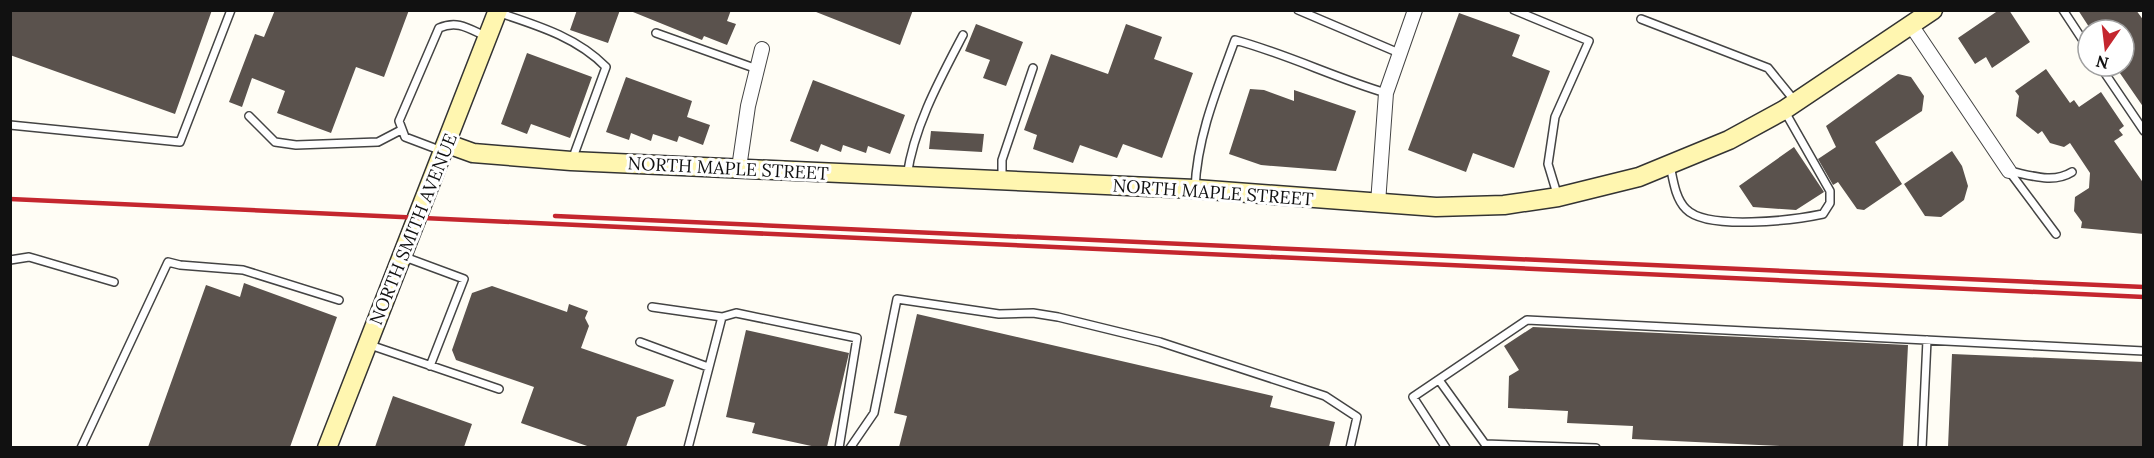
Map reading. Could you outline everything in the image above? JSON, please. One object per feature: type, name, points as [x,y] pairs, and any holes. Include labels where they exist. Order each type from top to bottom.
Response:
[{"type":"main road","name":"NORTH MAPLE STREET","points":[[446,148],[473,153],[571,161],[1195,189],[1436,207],[1504,205],[1558,197],[1639,177],[1729,140],[1790,106],[1933,10]]},
{"type":"main road","name":"NORTH SMITH AVENUE","points":[[327,447],[498,11]]},
{"type":"street","points":[[1378,203],[1386,93],[1416,10]]},
{"type":"street","points":[[1911,25],[2009,171]]},
{"type":"street","points":[[739,168],[762,48]]},
{"type":"lane","points":[[10,125],[180,142],[231,10]]},
{"type":"lane","points":[[1298,10],[1399,53]]},
{"type":"lane","points":[[1514,10],[1589,40],[1555,117],[1548,164],[1558,197]]},
{"type":"lane","points":[[2063,10],[2076,30]]},
{"type":"lane","points":[[498,11],[557,33],[594,55],[606,67],[571,161]]},
{"type":"lane","points":[[1641,19],[1768,68],[1790,106],[1830,191],[1830,203],[1823,214],[1800,219],[1746,222],[1704,218],[1686,210],[1677,194],[1670,165]]},
{"type":"lane","points":[[446,148],[405,137],[399,121],[439,28],[450,23],[460,24],[488,37]]},
{"type":"lane","points":[[656,33],[757,69]]},
{"type":"lane","points":[[908,176],[910,154],[920,126],[963,34]]},
{"type":"lane","points":[[1195,189],[1196,164],[1208,116],[1235,40],[1268,49],[1352,83],[1386,93]]},
{"type":"lane","points":[[1002,180],[1002,160],[1033,68]]},
{"type":"lane","points":[[2108,78],[2144,131]]},
{"type":"lane","points":[[249,116],[275,142],[296,145],[378,142],[401,130]]},
{"type":"lane","points":[[2009,171],[2052,178],[2062,177],[2072,172]]},
{"type":"lane","points":[[2009,171],[2056,234]]},
{"type":"lane","points":[[402,256],[464,279],[430,366]]},
{"type":"lane","points":[[10,260],[28,257],[114,282]]},
{"type":"lane","points":[[81,447],[168,262],[243,270],[339,300]]},
{"type":"lane","points":[[850,447],[874,413],[890,322],[897,299],[999,314],[1058,317],[1160,342],[1228,364],[1325,396],[1358,417],[1350,447]]},
{"type":"lane","points":[[652,307],[722,317],[736,313],[857,338],[839,447]]},
{"type":"lane","points":[[688,447],[722,317]]},
{"type":"lane","points":[[1446,447],[1413,397],[1527,320],[2144,351]]},
{"type":"lane","points":[[1922,447],[1927,340]]},
{"type":"lane","points":[[640,342],[708,367]]},
{"type":"lane","points":[[367,344],[499,389]]},
{"type":"lane","points":[[1439,380],[1485,446],[1596,447]]},
{"type":"building","points":[[10,10],[212,10],[175,114],[10,55]]},
{"type":"building","points":[[275,10],[409,10],[384,77],[356,67],[331,133],[277,113],[285,91],[252,78],[242,107],[229,102],[255,34],[264,37]]},
{"type":"building","points":[[577,10],[620,10],[608,43],[570,30]]},
{"type":"building","points":[[628,10],[731,10],[727,21],[736,24],[727,45],[704,36],[702,40]]},
{"type":"building","points":[[811,10],[913,10],[900,45]]},
{"type":"building","points":[[1999,10],[2009,10],[2030,42],[1992,68],[1986,57],[1975,64],[1958,38]]},
{"type":"building","points":[[2078,10],[2136,10],[2144,21],[2144,108],[2123,78],[2136,78],[2136,18],[2083,18]]},
{"type":"building","points":[[1459,13],[1520,35],[1512,56],[1550,71],[1514,168],[1473,153],[1466,172],[1408,150]]},
{"type":"building","points":[[976,24],[1023,42],[1006,86],[983,78],[990,60],[965,51]]},
{"type":"building","points":[[1126,24],[1162,37],[1154,59],[1193,73],[1162,158],[1123,144],[1117,158],[1080,145],[1073,163],[1033,149],[1037,135],[1024,130],[1051,54],[1108,74]]},
{"type":"building","points":[[527,53],[592,77],[570,138],[531,124],[527,134],[501,124]]},
{"type":"building","points":[[2046,69],[2070,103],[2074,100],[2079,107],[2101,92],[2124,126],[2119,130],[2123,135],[2114,141],[2144,184],[2144,234],[2081,228],[2082,222],[2074,211],[2075,197],[2089,188],[2090,173],[2070,143],[2064,147],[2050,143],[2042,131],[2038,134],[2016,116],[2019,96],[2015,91]]},
{"type":"building","points":[[1898,74],[1911,77],[1924,96],[1922,111],[1875,142],[1902,184],[1864,210],[1857,209],[1838,182],[1833,185],[1818,159],[1836,147],[1826,126]]},
{"type":"building","points":[[626,77],[692,101],[687,117],[710,125],[703,145],[679,136],[677,142],[653,134],[651,141],[631,133],[629,140],[606,132]]},
{"type":"building","points":[[813,80],[905,115],[890,154],[868,146],[866,153],[843,145],[841,152],[821,144],[818,152],[790,141]]},
{"type":"building","points":[[1250,89],[1264,90],[1294,101],[1294,90],[1356,111],[1336,171],[1261,165],[1229,154]]},
{"type":"building","points":[[931,131],[984,134],[982,152],[929,149]]},
{"type":"building","points":[[1794,147],[1824,192],[1796,210],[1753,207],[1739,186]]},
{"type":"building","points":[[1952,151],[1962,166],[1968,186],[1964,200],[1941,217],[1925,216],[1904,184]]},
{"type":"building","points":[[244,283],[337,317],[290,447],[148,447],[206,285],[240,297]]},
{"type":"building","points":[[492,286],[567,312],[569,304],[588,311],[585,318],[589,326],[581,348],[674,380],[665,406],[637,417],[626,447],[590,447],[521,423],[534,387],[456,360],[452,350],[472,293]]},
{"type":"building","points":[[917,314],[1273,396],[1270,407],[1335,422],[1329,447],[899,447],[907,416],[894,413]]},
{"type":"building","points":[[1533,327],[1908,345],[1903,447],[1800,447],[1632,439],[1633,426],[1567,423],[1568,411],[1508,408],[1509,376],[1519,370],[1504,346]]},
{"type":"building","points":[[746,330],[849,353],[827,447],[816,447],[752,433],[755,423],[726,417]]},
{"type":"building","points":[[1952,354],[2144,362],[2144,447],[1948,447]]},
{"type":"building","points":[[393,396],[472,424],[464,447],[375,447]]},
{"type":"railway","points":[[10,199],[2144,297]]},
{"type":"railway","points":[[555,216],[2144,287]]}]
